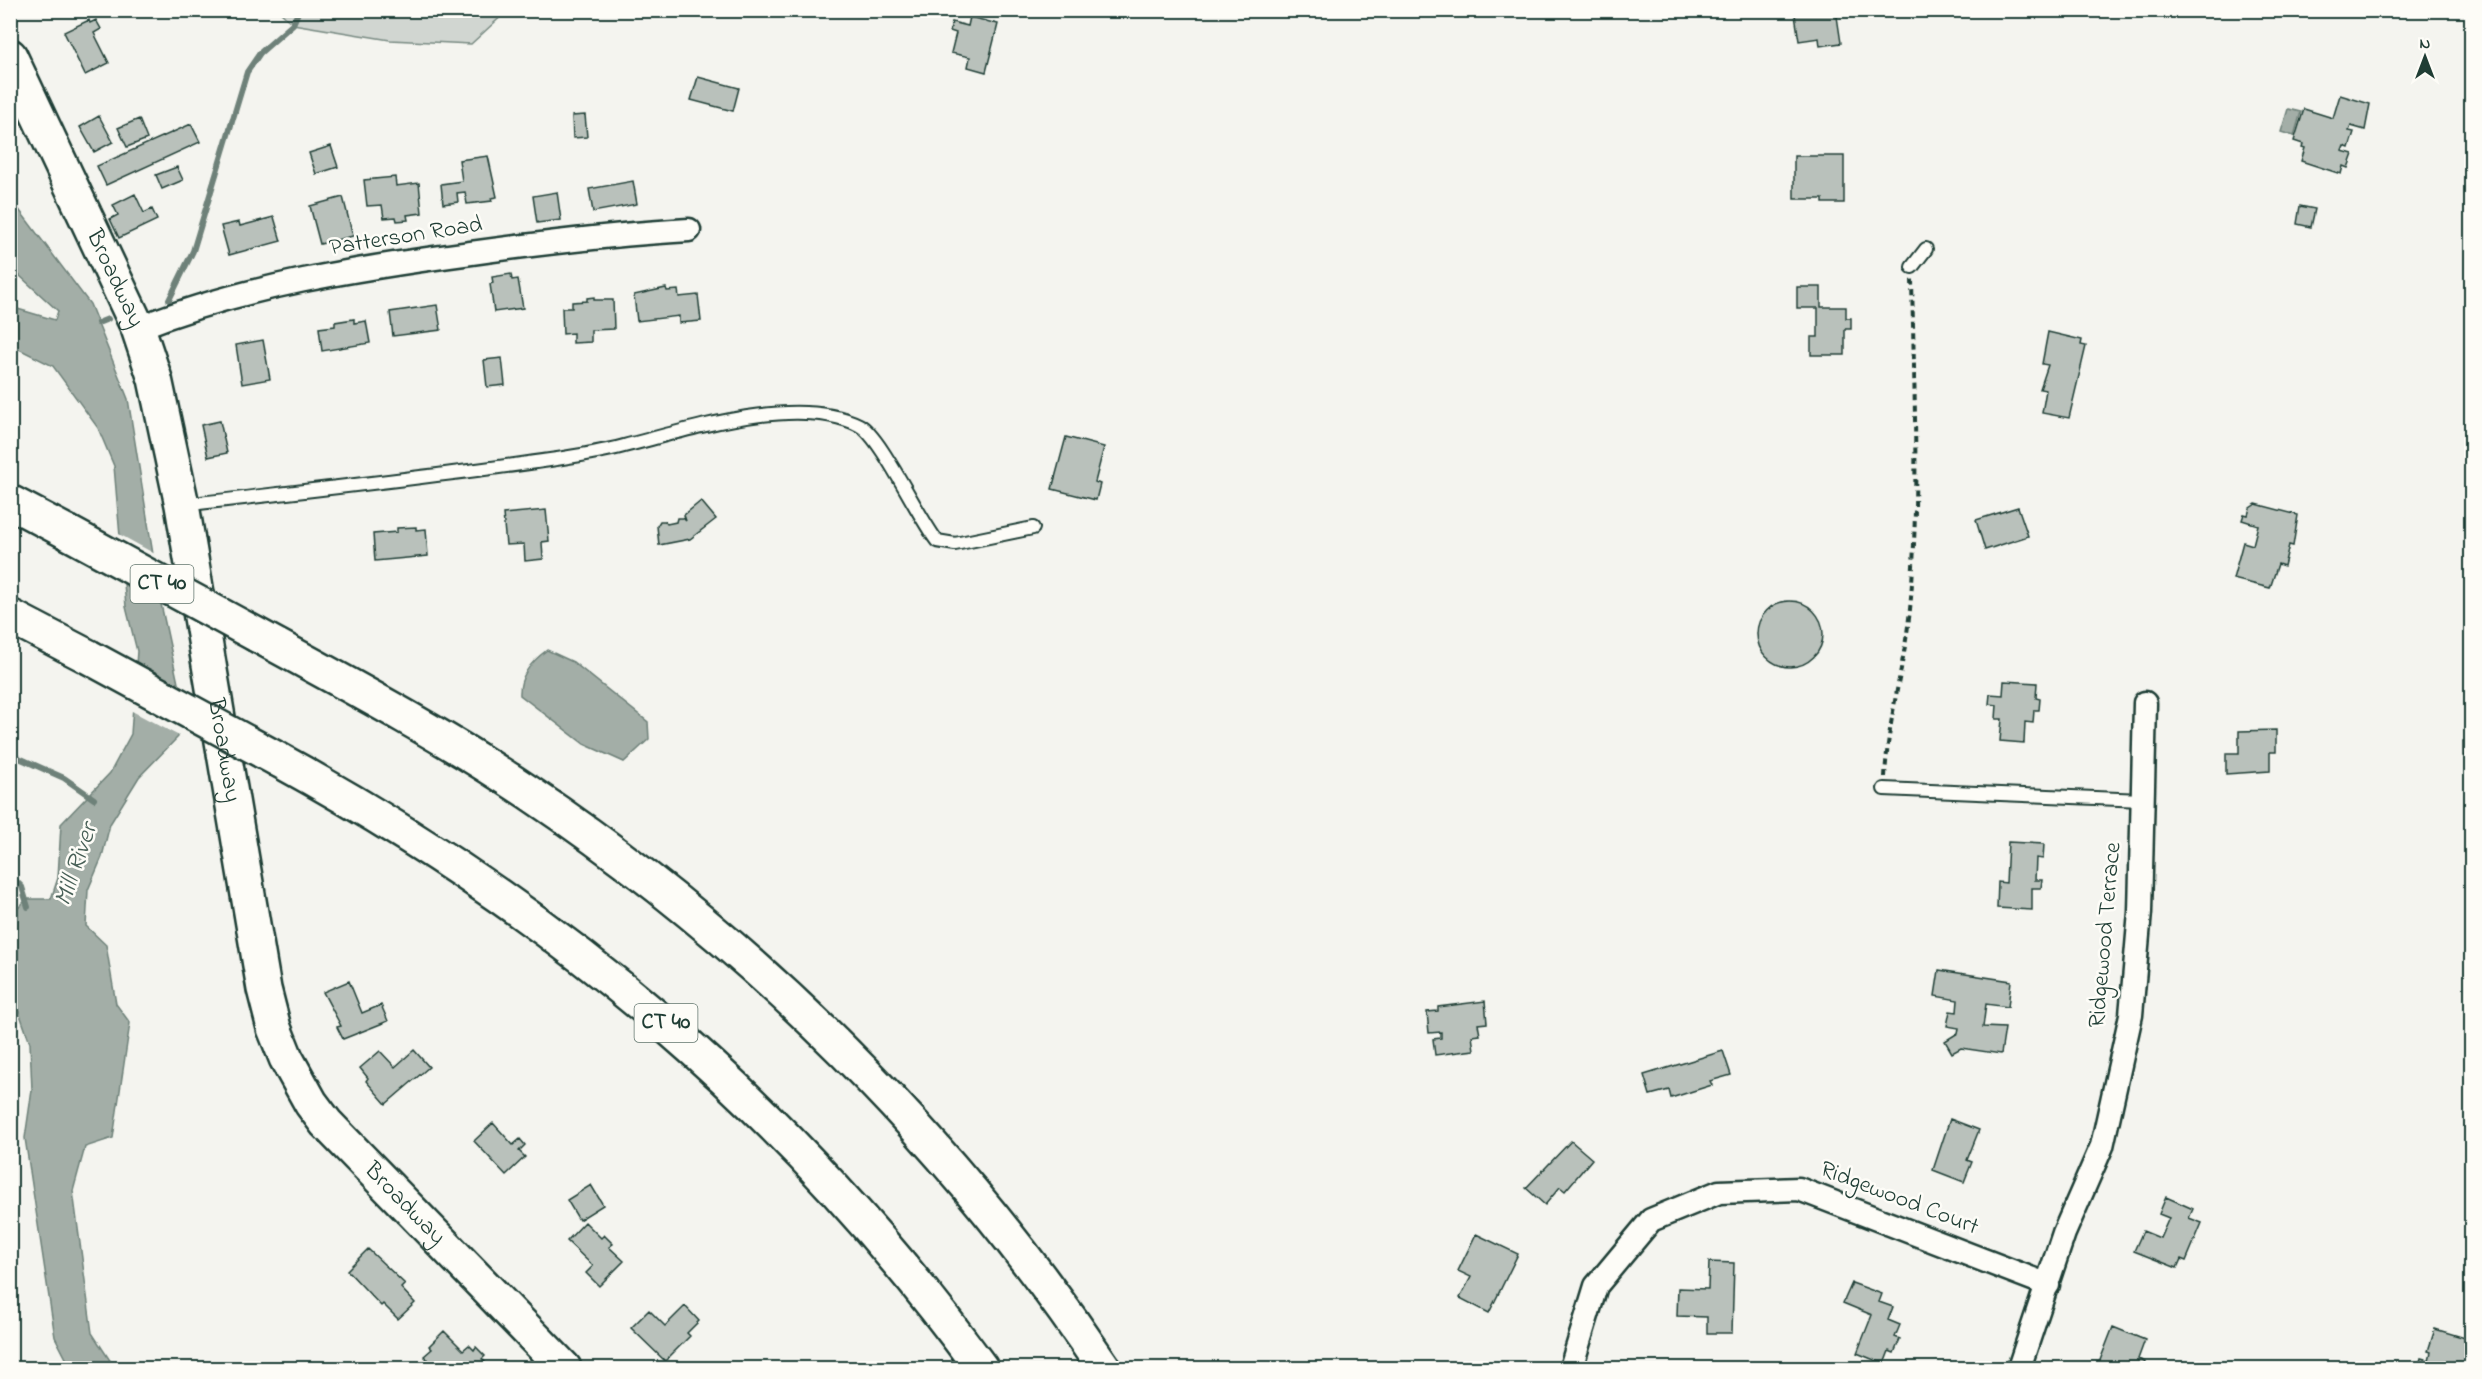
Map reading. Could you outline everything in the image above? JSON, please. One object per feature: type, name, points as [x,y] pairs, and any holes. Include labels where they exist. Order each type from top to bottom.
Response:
[{"type":"main road","name":"Broadway","points":[[10,56],[138,328],[155,379],[182,505],[254,934],[274,1028],[286,1058],[311,1103],[344,1144],[562,1368]]},
{"type":"main road","name":"CT 40","points":[[10,502],[414,721],[517,784],[633,867],[725,942],[843,1050],[925,1138],[1025,1258],[1104,1368]]},
{"type":"main road","name":"CT 40","points":[[10,616],[279,760],[411,837],[499,894],[598,968],[692,1046],[764,1114],[831,1183],[906,1270],[981,1368]]},
{"type":"street","name":"Patterson Road","points":[[138,328],[212,302],[399,262],[621,233],[689,231]]},
{"type":"street","name":"Ridgewood Terrace","points":[[2019,1368],[2064,1233],[2102,1146],[2131,1015],[2140,912],[2145,704]]},
{"type":"street","name":"Ridgewood Court","points":[[1571,1368],[1596,1286],[1651,1220],[1719,1192],[1799,1189],[2048,1285]]},
{"type":"lane","points":[[1912,267],[1926,249]]},
{"type":"lane","points":[[182,505],[545,460],[622,447],[707,423],[750,416],[809,414],[837,416],[861,426],[884,454],[926,528],[937,541],[955,544],[1033,528]]},
{"type":"lane","points":[[1884,789],[2142,800]]},
{"type":"path","points":[[1884,789],[1895,698],[1905,646],[1914,550],[1917,438],[1912,267]]},
{"type":"shaded area","points":[[279,11],[507,11],[471,44],[390,40],[293,24]]},
{"type":"water","points":[[2288,109],[2301,112],[2294,136],[2281,132]]},
{"type":"water","name":"Mill River","points":[[11,199],[90,304],[128,399],[161,604],[179,688],[178,737],[139,777],[110,824],[102,857],[88,890],[86,926],[106,945],[116,1004],[130,1023],[113,1138],[85,1147],[73,1191],[92,1333],[115,1368],[71,1368],[55,1337],[25,1138],[32,1090],[30,1043],[11,989],[11,915],[27,899],[51,899],[58,878],[61,824],[110,773],[131,734],[137,651],[126,607],[114,466],[98,428],[53,366],[11,345],[11,307],[55,320],[58,311],[19,275],[11,263]]},
{"type":"water","points":[[547,650],[573,662],[648,722],[649,739],[624,762],[584,744],[520,695],[524,675],[536,659]]},
{"type":"pier","points":[[117,533],[157,555],[164,605],[121,581]]},
{"type":"pier","points":[[133,662],[182,689],[181,737],[130,710]]},
{"type":"building","points":[[1815,10],[1836,10],[1841,43],[1820,46],[1819,38],[1799,41],[1795,15]]},
{"type":"building","points":[[970,17],[998,24],[986,72],[968,67],[970,57],[951,53],[956,33],[950,31],[952,22],[968,26]]},
{"type":"building","points":[[89,20],[90,23],[96,20],[101,29],[94,33],[109,63],[85,75],[64,32]]},
{"type":"building","points":[[698,77],[739,88],[733,111],[691,100]]},
{"type":"building","points":[[2340,95],[2370,104],[2365,130],[2351,126],[2349,131],[2354,132],[2349,148],[2344,146],[2342,151],[2353,154],[2348,168],[2343,166],[2341,174],[2301,161],[2305,148],[2302,147],[2303,144],[2294,141],[2304,109],[2333,118]]},
{"type":"building","points":[[585,115],[587,137],[573,138],[572,116]]},
{"type":"building","points":[[99,116],[113,142],[94,152],[80,127]]},
{"type":"building","points":[[139,119],[147,139],[127,147],[118,128]]},
{"type":"building","points":[[191,124],[200,142],[106,185],[97,166]]},
{"type":"building","points":[[331,146],[338,167],[316,174],[309,153]]},
{"type":"building","points":[[488,156],[497,197],[491,198],[492,201],[467,204],[465,192],[457,193],[458,202],[443,204],[441,184],[462,181],[459,160]]},
{"type":"building","points":[[1794,156],[1844,156],[1844,203],[1823,203],[1823,199],[1794,199]]},
{"type":"building","points":[[177,167],[183,180],[162,189],[156,175]]},
{"type":"building","points":[[395,177],[396,186],[419,183],[422,213],[407,215],[408,220],[397,221],[396,217],[384,218],[382,205],[367,206],[364,180]]},
{"type":"building","points":[[633,181],[637,204],[593,212],[589,189]]},
{"type":"building","points":[[557,192],[561,220],[537,223],[533,196]]},
{"type":"building","points":[[135,194],[144,213],[152,209],[157,220],[119,238],[110,219],[118,215],[113,205]]},
{"type":"building","points":[[343,197],[353,236],[320,244],[310,206]]},
{"type":"building","points":[[2300,206],[2315,209],[2311,227],[2297,224]]},
{"type":"building","points":[[274,217],[281,241],[229,255],[221,226],[239,222],[240,226]]},
{"type":"building","points":[[511,274],[512,280],[518,279],[523,308],[494,312],[490,284],[493,283],[492,277]]},
{"type":"building","points":[[1797,287],[1821,287],[1821,307],[1846,307],[1846,318],[1851,318],[1851,329],[1845,329],[1845,355],[1811,355],[1811,337],[1818,337],[1818,308],[1797,308]]},
{"type":"building","points":[[666,288],[667,291],[678,290],[679,297],[698,295],[701,321],[679,323],[679,316],[637,321],[634,295]]},
{"type":"building","points":[[594,297],[594,300],[613,300],[614,329],[591,330],[591,342],[573,343],[573,333],[563,334],[562,308],[572,308],[572,302],[587,301],[587,298]]},
{"type":"building","points":[[437,305],[441,330],[393,336],[390,312]]},
{"type":"building","points":[[354,319],[354,323],[366,321],[370,343],[322,351],[319,328],[335,326],[335,322]]},
{"type":"building","points":[[2048,332],[2082,340],[2081,345],[2086,346],[2069,418],[2042,413],[2046,390],[2040,389],[2048,365],[2042,364]]},
{"type":"building","points":[[263,340],[270,379],[242,384],[236,345]]},
{"type":"building","points":[[502,358],[505,385],[487,387],[484,360]]},
{"type":"building","points":[[220,421],[227,453],[208,457],[201,425]]},
{"type":"building","points":[[1066,437],[1104,447],[1095,482],[1100,484],[1096,500],[1052,489]]},
{"type":"building","points":[[701,501],[716,519],[690,539],[659,545],[657,526],[660,521],[665,521],[667,524],[676,522],[677,518],[683,518],[686,521],[684,515]]},
{"type":"building","points":[[2256,504],[2298,515],[2293,546],[2289,545],[2284,566],[2278,564],[2270,588],[2233,579],[2243,542],[2253,545],[2258,525],[2242,520],[2244,514],[2248,515],[2250,508]]},
{"type":"building","points":[[2018,507],[2028,536],[1985,550],[1976,520]]},
{"type":"building","points":[[546,510],[549,541],[542,542],[543,559],[525,561],[524,544],[506,545],[503,514]]},
{"type":"building","points":[[416,527],[416,530],[426,529],[428,556],[375,561],[373,534],[397,532],[397,528]]},
{"type":"building","points":[[1783,601],[1797,601],[1809,606],[1818,615],[1823,634],[1821,647],[1814,658],[1797,667],[1783,667],[1771,662],[1762,653],[1757,641],[1757,627],[1762,615],[1771,606]]},
{"type":"building","points":[[2004,681],[2037,683],[2036,698],[2040,699],[2039,710],[2034,710],[2033,723],[2025,722],[2024,743],[2000,741],[2002,719],[1996,719],[1997,705],[1989,704],[1990,694],[2003,695]]},
{"type":"building","points":[[2276,730],[2276,752],[2270,752],[2270,771],[2226,774],[2226,753],[2239,753],[2239,731]]},
{"type":"building","points":[[2463,741],[2472,741],[2472,756],[2463,756]]},
{"type":"building","points":[[2008,842],[2044,844],[2043,859],[2036,858],[2035,880],[2042,880],[2041,888],[2032,888],[2032,910],[1997,908],[1998,882],[2006,883]]},
{"type":"building","points":[[1939,970],[2011,981],[2008,1007],[1986,1004],[1983,1027],[2005,1028],[2001,1054],[1961,1048],[1952,1053],[1945,1041],[1958,1033],[1959,1028],[1947,1026],[1950,1011],[1957,1012],[1958,1000],[1935,996]]},
{"type":"building","points":[[349,981],[362,1013],[381,1005],[388,1021],[343,1039],[337,1027],[341,1026],[323,992]]},
{"type":"building","points":[[1485,1001],[1487,1023],[1478,1024],[1480,1035],[1472,1036],[1474,1050],[1435,1055],[1433,1039],[1441,1038],[1441,1032],[1429,1033],[1427,1012],[1438,1011],[1438,1007]]},
{"type":"building","points":[[414,1050],[429,1067],[386,1104],[366,1081],[368,1078],[360,1068],[380,1051],[395,1067]]},
{"type":"building","points":[[1723,1051],[1731,1075],[1710,1081],[1712,1085],[1671,1098],[1669,1090],[1650,1095],[1644,1075]]},
{"type":"building","points":[[1950,1119],[1979,1130],[1967,1160],[1972,1162],[1964,1182],[1933,1170]]},
{"type":"building","points":[[493,1123],[513,1145],[520,1139],[525,1145],[519,1151],[525,1157],[506,1175],[474,1141]]},
{"type":"building","points":[[1571,1141],[1592,1159],[1565,1191],[1560,1187],[1545,1205],[1526,1188]]},
{"type":"building","points":[[591,1185],[603,1205],[579,1220],[567,1200]]},
{"type":"building","points":[[2166,1197],[2193,1209],[2189,1218],[2202,1223],[2186,1261],[2181,1259],[2177,1268],[2134,1251],[2143,1231],[2160,1238],[2169,1218],[2159,1214]]},
{"type":"building","points":[[585,1222],[601,1238],[604,1235],[613,1244],[609,1247],[624,1261],[599,1286],[586,1273],[593,1266],[567,1241]]},
{"type":"building","points":[[1476,1234],[1518,1254],[1489,1313],[1460,1298],[1471,1277],[1458,1271]]},
{"type":"building","points":[[368,1249],[405,1284],[401,1288],[415,1303],[398,1319],[383,1304],[381,1306],[347,1270]]},
{"type":"building","points":[[1709,1262],[1734,1263],[1732,1333],[1707,1333],[1707,1317],[1677,1316],[1678,1288],[1708,1289]]},
{"type":"building","points":[[1852,1283],[1882,1294],[1879,1302],[1893,1307],[1888,1320],[1900,1325],[1895,1337],[1900,1339],[1894,1353],[1889,1351],[1884,1364],[1857,1353],[1872,1315],[1843,1303]]},
{"type":"building","points":[[685,1306],[699,1321],[687,1333],[690,1336],[665,1361],[631,1328],[649,1310],[665,1326]]},
{"type":"building","points":[[2113,1327],[2145,1340],[2138,1359],[2145,1362],[2143,1368],[2097,1368]]},
{"type":"building","points":[[2435,1329],[2472,1340],[2470,1364],[2464,1363],[2462,1368],[2418,1368],[2421,1358],[2429,1360],[2431,1352],[2428,1351]]},
{"type":"building","points":[[444,1331],[463,1350],[469,1345],[474,1350],[476,1347],[485,1356],[482,1359],[491,1368],[450,1368],[443,1361],[436,1368],[424,1356],[432,1349],[429,1346]]},
{"type":"waterway","points":[[169,300],[193,251],[247,72],[260,53],[293,24],[299,10]]},
{"type":"waterway","points":[[98,323],[108,319]]},
{"type":"waterway","points":[[10,754],[64,778],[94,799]]},
{"type":"waterway","points":[[10,875],[22,887],[28,907]]}]
